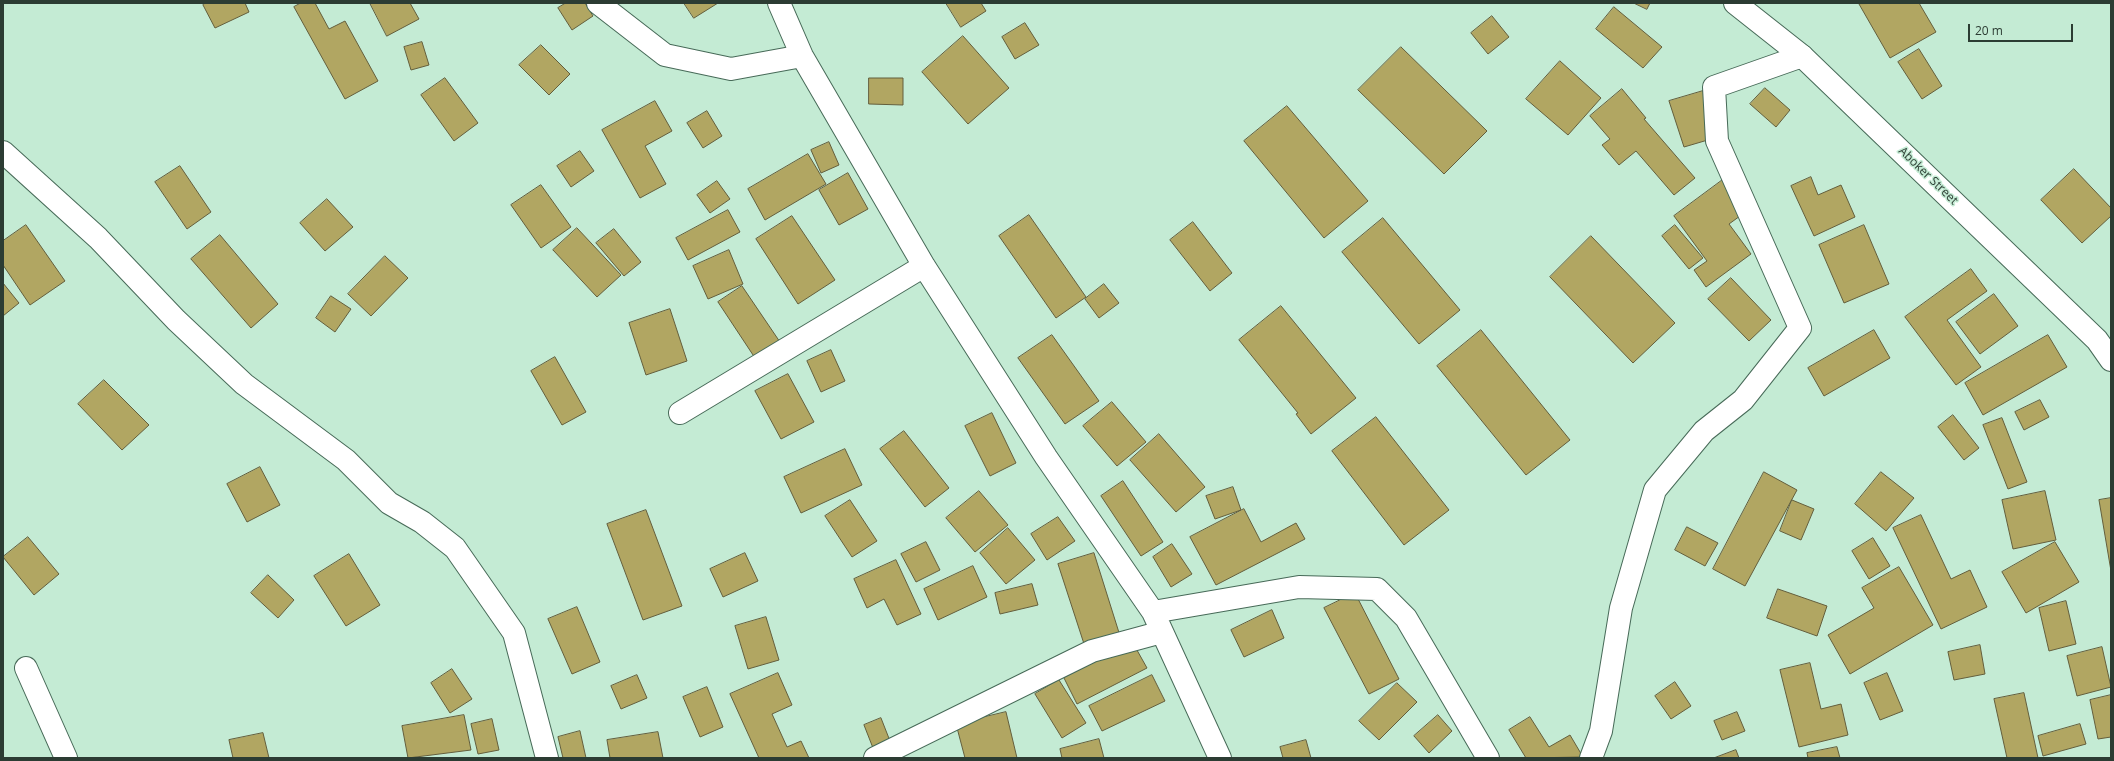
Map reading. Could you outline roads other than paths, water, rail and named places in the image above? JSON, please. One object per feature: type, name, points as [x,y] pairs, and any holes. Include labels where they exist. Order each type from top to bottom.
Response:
[{"type":"street","points":[[598,3],[665,55],[731,68],[802,56]]},
{"type":"street","points":[[779,3],[802,56],[924,266],[1046,457],[1153,612],[1220,758]]},
{"type":"street","name":"Aboker Street","points":[[1735,3],[1802,56],[2097,340],[2111,360]]},
{"type":"street","points":[[1591,758],[1601,731],[1622,608],[1655,490],[1704,431],[1743,400],[1800,328],[1717,141],[1714,87],[1802,56]]},
{"type":"street","points":[[3,152],[98,238],[176,320],[244,384],[346,460],[389,503],[422,522],[455,548],[514,633],[547,758]]},
{"type":"street","points":[[680,413],[924,266]]},
{"type":"street","points":[[1153,612],[1299,587],[1377,589],[1406,618],[1488,758]]},
{"type":"street","points":[[875,758],[1092,651],[1162,632]]},
{"type":"street","points":[[26,668],[66,758]]}]
